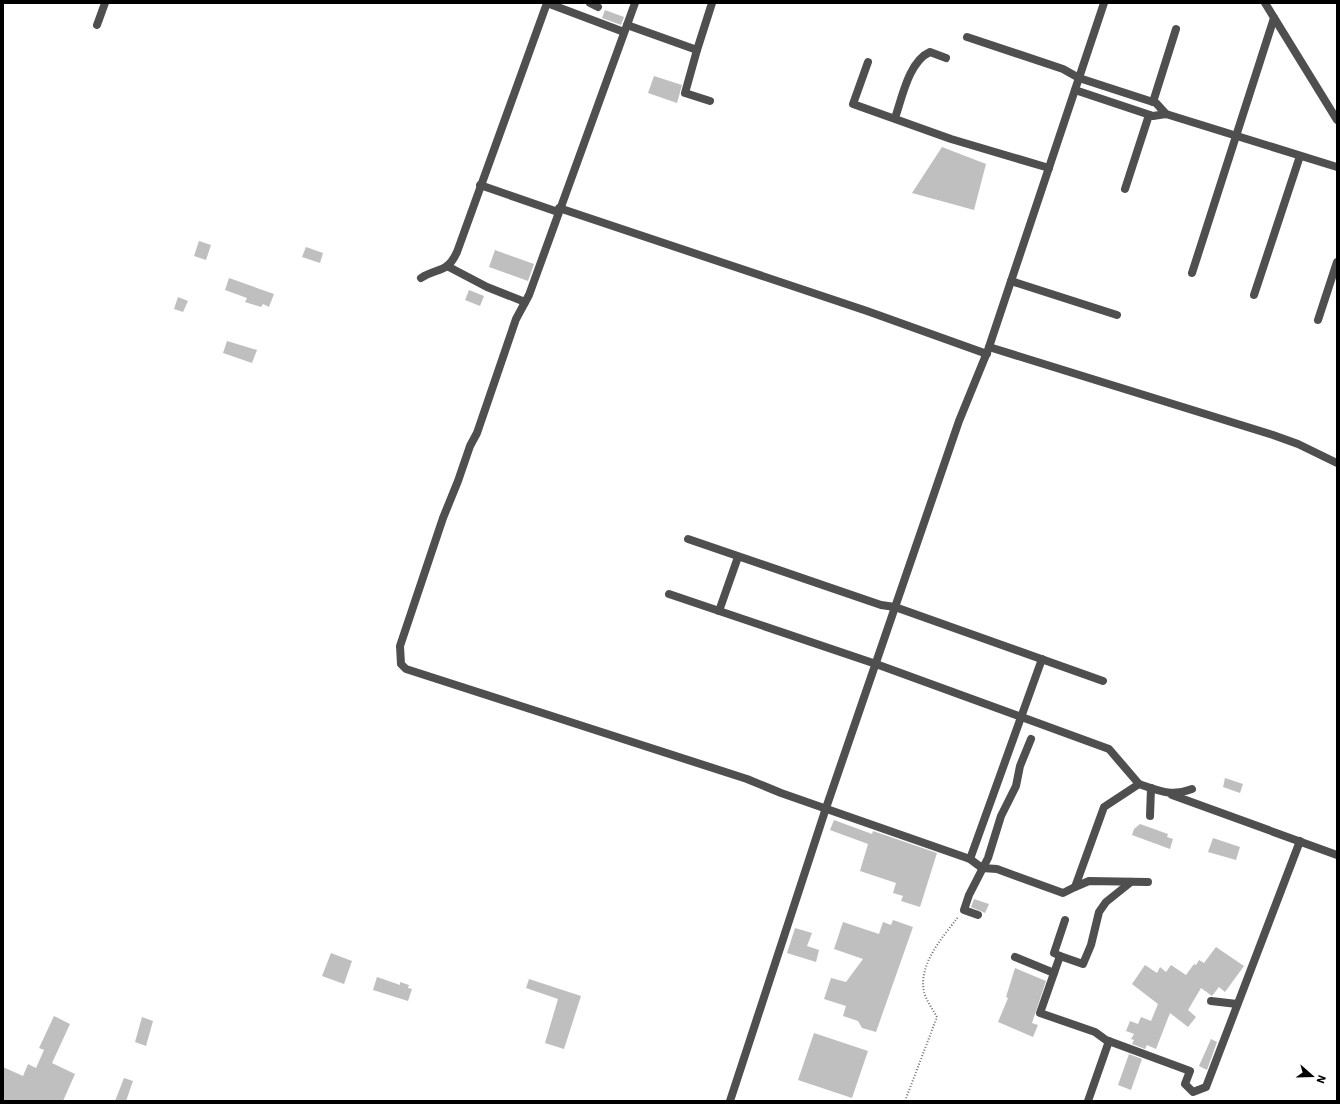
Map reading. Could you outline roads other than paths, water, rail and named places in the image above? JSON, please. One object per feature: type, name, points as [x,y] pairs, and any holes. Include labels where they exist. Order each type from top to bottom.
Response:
[{"type":"street","points":[[97,26],[105,3]]},
{"type":"street","points":[[421,278],[443,270],[457,252],[547,3],[697,50]]},
{"type":"street","points":[[590,3],[589,4],[598,8]]},
{"type":"street","points":[[635,3],[525,302],[516,319],[477,433],[470,446],[458,481],[442,518],[400,646],[401,664],[406,669],[570,723],[715,768],[970,859],[982,868],[997,869],[1063,893],[1075,886],[1089,881],[1148,882]]},
{"type":"street","points":[[710,101],[685,93],[712,3]]},
{"type":"street","points":[[730,1101],[826,808],[959,421],[988,350],[1104,3]]},
{"type":"street","points":[[1264,3],[1337,120]]},
{"type":"street","points":[[1192,273],[1274,18]]},
{"type":"street","points":[[1153,102],[1176,29]]},
{"type":"street","points":[[967,37],[1063,69],[1079,78],[1153,102],[1166,114]]},
{"type":"street","points":[[895,118],[914,66],[923,55],[930,52],[946,58]]},
{"type":"street","points":[[868,62],[853,104],[951,139],[1049,168]]},
{"type":"street","points":[[1075,90],[1149,115],[1166,114],[1337,167]]},
{"type":"street","points":[[1125,189],[1149,115]]},
{"type":"street","points":[[1254,295],[1300,156]]},
{"type":"street","points":[[480,185],[988,350],[1273,435],[1298,444],[1337,463]]},
{"type":"street","points":[[1318,320],[1337,262]]},
{"type":"street","points":[[447,266],[487,287],[525,302]]},
{"type":"street","points":[[1011,281],[1117,315]]},
{"type":"street","points":[[688,539],[881,605],[895,607],[1103,681]]},
{"type":"street","points":[[719,611],[738,557]]},
{"type":"street","points":[[669,594],[876,664],[1109,748],[1139,784],[1337,855]]},
{"type":"street","points":[[970,859],[1042,659]]},
{"type":"street","points":[[978,915],[964,910],[969,895],[988,858],[1001,816],[1016,786],[1020,766],[1031,739]]},
{"type":"street","points":[[1075,886],[1104,807],[1139,784]]},
{"type":"street","points":[[1150,816],[1151,788]]},
{"type":"street","points":[[1170,794],[1179,794],[1192,789]]},
{"type":"street","points":[[1060,956],[1040,1013],[1095,1032],[1109,1041],[1190,1071],[1185,1084],[1193,1092],[1206,1087],[1300,842]]},
{"type":"street","points":[[1065,920],[1054,954],[1083,964],[1091,945],[1100,912],[1106,902],[1131,882]]},
{"type":"street","points":[[1015,957],[1054,973]]},
{"type":"street","points":[[1211,1001],[1237,1004]]},
{"type":"street","points":[[1088,1101],[1109,1041]]}]
